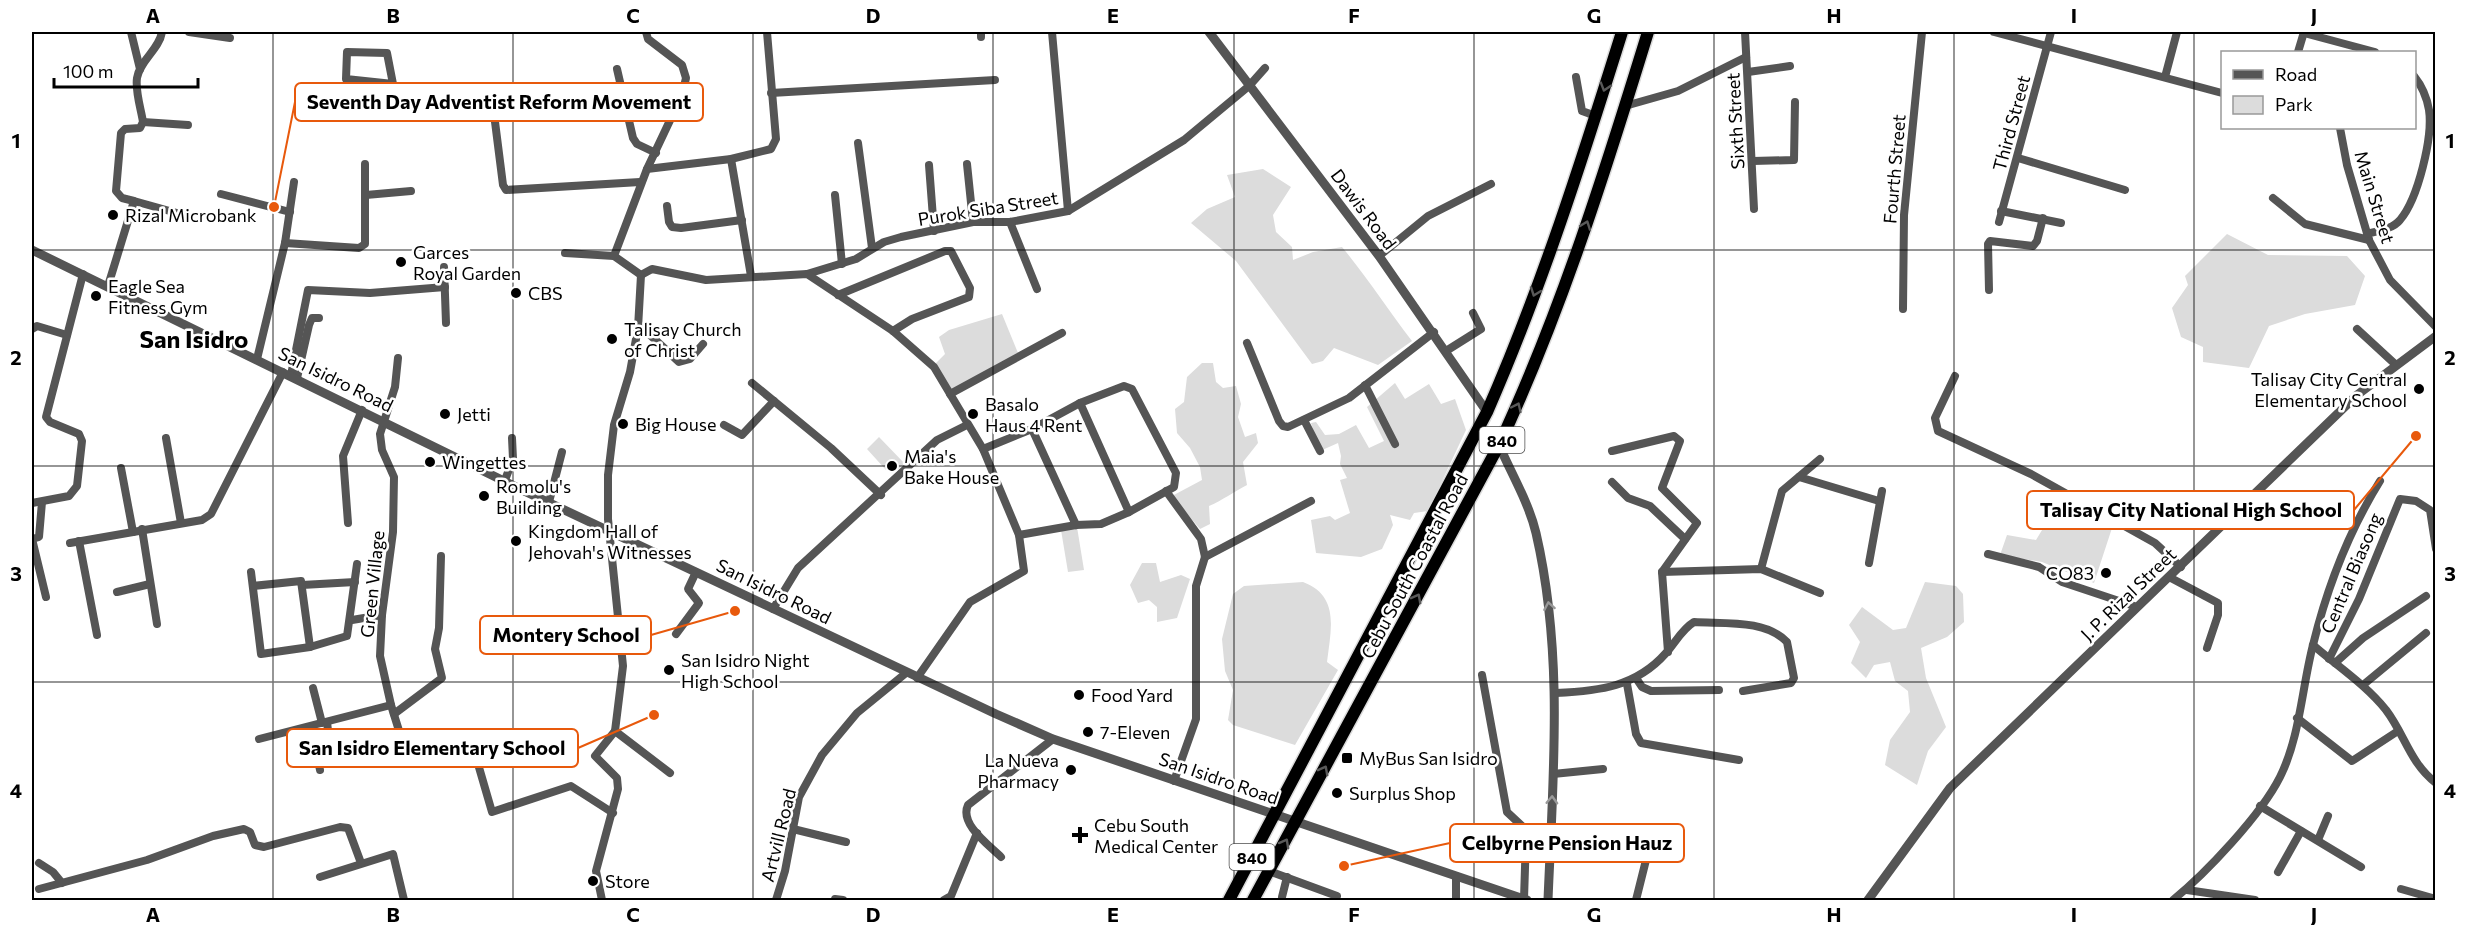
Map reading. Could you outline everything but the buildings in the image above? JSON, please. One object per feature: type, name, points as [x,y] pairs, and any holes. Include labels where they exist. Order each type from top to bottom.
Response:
[{"type":"highway","name":"Cebu South Coastal Road","points":[[1229,900],[1487,412],[1510,361],[1580,168],[1622,32]]},
{"type":"highway","name":"Cebu South Coastal Road","points":[[1253,900],[1499,445],[1532,376],[1604,175],[1648,32]]},
{"type":"street","points":[[131,32],[140,69]]},
{"type":"street","points":[[162,32],[160,42],[140,69],[137,80],[143,122],[140,128],[125,129],[119,141],[116,191],[122,198],[184,215]]},
{"type":"street","points":[[189,32],[230,38]]},
{"type":"street","points":[[614,256],[640,182],[656,153],[682,95],[686,78],[682,65],[648,39],[646,32]]},
{"type":"street","points":[[646,169],[731,159],[771,149],[775,145],[767,32]]},
{"type":"street","points":[[1052,32],[1068,211]]},
{"type":"street","name":"Dawis Road","points":[[1209,32],[1379,256],[1434,332],[1487,412]]},
{"type":"street","name":"Sixth Street","points":[[1745,32],[1754,209]]},
{"type":"street","name":"Fourth Street","points":[[1903,309],[1904,215],[1922,32]]},
{"type":"street","points":[[1994,32],[2221,92]]},
{"type":"street","name":"Third Street","points":[[1999,222],[2051,32]]},
{"type":"street","points":[[2165,77],[2176,32]]},
{"type":"street","points":[[2298,51],[2304,32],[2371,51]]},
{"type":"street","points":[[393,84],[387,52],[347,52],[346,79],[393,84],[400,90],[451,98],[490,98],[503,185],[506,190],[640,182]]},
{"type":"street","points":[[1625,106],[1678,91],[1746,57]]},
{"type":"street","points":[[1748,72],[1790,66]]},
{"type":"street","name":"Purok Siba Street","points":[[641,275],[652,269],[687,278],[706,280],[807,274],[842,264],[872,248],[901,237],[973,222],[1010,222],[1068,211],[1184,140],[1250,86],[1265,68]]},
{"type":"street","points":[[617,69],[633,138],[637,144],[656,153]]},
{"type":"street","points":[[1576,77],[1582,111],[1596,116]]},
{"type":"street","points":[[2273,198],[2305,224],[2368,237],[2394,225],[2401,219],[2417,184],[2432,141],[2429,110],[2416,78]]},
{"type":"street","points":[[771,93],[995,80]]},
{"type":"street","points":[[1753,161],[1794,160],[1795,102]]},
{"type":"street","points":[[143,122],[188,125]]},
{"type":"street","name":"Main Street","points":[[2340,129],[2347,165],[2368,237],[2390,280],[2436,327]]},
{"type":"street","points":[[858,143],[872,248]]},
{"type":"street","points":[[2018,158],[2125,190]]},
{"type":"street","points":[[731,159],[751,276]]},
{"type":"street","points":[[285,243],[363,247],[366,239],[365,164]]},
{"type":"street","points":[[967,164],[973,222]]},
{"type":"street","points":[[929,165],[934,231]]},
{"type":"street","points":[[257,359],[285,243],[294,182]]},
{"type":"street","points":[[1379,256],[1428,216],[1491,184]]},
{"type":"street","points":[[366,195],[411,191]]},
{"type":"street","points":[[221,194],[290,212]]},
{"type":"street","points":[[835,195],[842,264]]},
{"type":"street","points":[[108,286],[134,201]]},
{"type":"street","points":[[667,206],[672,227],[742,220]]},
{"type":"street","points":[[2001,211],[2061,223]]},
{"type":"street","points":[[1989,290],[1988,244],[1990,241],[2033,246],[2037,242],[2043,218]]},
{"type":"street","points":[[1010,222],[1036,289]]},
{"type":"street","name":"San Isidro Road","points":[[32,250],[611,532],[906,673],[1053,739],[1526,900]]},
{"type":"street","points":[[564,253],[577,251],[614,256],[641,275],[638,328],[630,372],[614,425],[608,475],[608,507],[623,666],[615,731],[595,756],[617,778],[618,789],[596,871],[602,900]]},
{"type":"street","points":[[838,295],[945,251],[951,251],[970,288],[969,297],[912,319],[893,331]]},
{"type":"street","points":[[444,267],[446,323]]},
{"type":"street","points":[[32,503],[69,496],[77,486],[82,441],[79,434],[50,422],[46,417],[83,274]]},
{"type":"street","points":[[807,274],[893,331],[934,367],[982,449],[1018,535],[1023,573],[970,602],[917,678]]},
{"type":"street","points":[[291,375],[308,290],[370,293],[445,287]]},
{"type":"street","points":[[1446,351],[1481,328],[1473,313]]},
{"type":"street","points":[[70,543],[202,519],[211,514],[291,375],[312,318],[319,318]]},
{"type":"street","points":[[32,329],[36,326],[67,335]]},
{"type":"street","points":[[638,328],[648,333],[679,362],[690,359],[703,344]]},
{"type":"street","points":[[2357,329],[2396,364]]},
{"type":"street","points":[[1247,343],[1283,426],[1288,427],[1349,398],[1434,332]]},
{"type":"street","points":[[950,393],[1062,333]]},
{"type":"street","name":"J. P. Rizal Street","points":[[1868,900],[1950,788],[2181,567],[2356,395],[2436,336]]},
{"type":"street","name":"Green Village","points":[[398,358],[395,387],[380,434],[382,450],[394,477],[393,532],[382,615],[380,656],[391,705],[405,750]]},
{"type":"street","points":[[1955,376],[1935,418],[1938,432],[2031,474],[2155,543],[2181,567]]},
{"type":"street","points":[[752,383],[831,448],[881,495]]},
{"type":"street","points":[[1365,385],[1395,444]]},
{"type":"street","points":[[982,449],[1032,429],[1080,403],[1119,386],[1132,389],[1176,473],[1174,487],[1129,513],[1101,524],[1076,525],[1018,535]]},
{"type":"street","points":[[724,425],[742,435],[774,401]]},
{"type":"street","points":[[1080,403],[1129,513]]},
{"type":"street","points":[[348,524],[343,456],[362,410]]},
{"type":"street","points":[[1304,420],[1320,451]]},
{"type":"street","points":[[773,609],[798,567],[881,495],[937,440],[967,425]]},
{"type":"street","points":[[1032,429],[1076,525]]},
{"type":"street","points":[[166,438],[181,523]]},
{"type":"street","points":[[505,480],[513,459],[513,438]]},
{"type":"street","points":[[1612,451],[1678,438],[1680,441],[1662,488],[1696,520],[1697,526],[1662,572],[1668,652]]},
{"type":"street","points":[[1499,445],[1536,531],[1552,622],[1556,693],[1548,900]]},
{"type":"street","points":[[549,502],[562,452]]},
{"type":"street","points":[[1761,569],[1782,491],[1820,459]]},
{"type":"street","points":[[121,468],[133,532]]},
{"type":"street","points":[[1799,477],[1880,501]]},
{"type":"street","points":[[2173,900],[2187,890],[2209,867],[2260,806],[2280,777],[2332,580],[2360,518],[2380,481]]},
{"type":"street","points":[[1611,482],[1628,498],[1650,506],[1685,539]]},
{"type":"street","points":[[1166,491],[1201,539],[1205,557],[1196,586],[1196,719],[1174,781]]},
{"type":"street","points":[[1869,563],[1882,491]]},
{"type":"street","points":[[2250,498],[2323,520]]},
{"type":"street","name":"Central Biasong","points":[[2332,661],[2400,499],[2416,501],[2430,510],[2436,549]]},
{"type":"street","points":[[1205,557],[1311,501]]},
{"type":"street","points":[[42,502],[41,531],[39,537],[32,539],[46,597]]},
{"type":"street","points":[[142,529],[157,624]]},
{"type":"street","points":[[79,541],[97,635]]},
{"type":"street","points":[[1989,554],[2039,567],[2062,582],[2137,607]]},
{"type":"street","points":[[394,714],[442,678],[435,649],[439,628],[441,556]]},
{"type":"street","points":[[251,572],[261,654],[310,647],[347,636],[352,620],[357,564]]},
{"type":"street","points":[[1662,572],[1761,569],[1820,593]]},
{"type":"street","points":[[676,634],[699,603],[688,589],[696,572]]},
{"type":"street","points":[[2169,577],[2218,603],[2218,615],[2206,648]]},
{"type":"street","points":[[253,586],[301,581],[310,647]]},
{"type":"street","points":[[302,585],[355,582]]},
{"type":"street","points":[[117,592],[150,584]]},
{"type":"street","points":[[2332,661],[2426,596]]},
{"type":"street","points":[[352,620],[382,615]]},
{"type":"street","points":[[1556,693],[1598,691],[1627,684],[1653,667],[1694,622],[1752,626],[1773,630],[1787,642],[1794,678],[1788,685],[1743,691]]},
{"type":"street","points":[[2363,685],[2426,633]]},
{"type":"street","points":[[2313,645],[2363,685],[2386,711],[2417,766],[2436,783]]},
{"type":"street","name":"Artvill Road","points":[[776,900],[799,797],[822,756],[857,713],[906,673]]},
{"type":"street","points":[[1482,675],[1507,812],[1511,819],[1522,826],[1526,836],[1526,900]]},
{"type":"street","points":[[1636,678],[1642,687],[1652,691],[1719,690]]},
{"type":"street","points":[[1627,684],[1636,734],[1641,743],[1739,760]]},
{"type":"street","points":[[313,688],[329,739],[315,745],[320,770]]},
{"type":"street","points":[[259,739],[391,705]]},
{"type":"street","points":[[2297,718],[2352,762],[2398,731]]},
{"type":"street","points":[[615,731],[670,773]]},
{"type":"street","points":[[469,734],[492,812],[571,786],[613,813]]},
{"type":"street","points":[[1001,857],[977,833],[966,818],[968,805],[1053,739]]},
{"type":"street","points":[[1553,774],[1603,769]]},
{"type":"street","points":[[2260,806],[2361,867]]},
{"type":"street","points":[[2318,840],[2328,816]]},
{"type":"street","points":[[39,889],[147,860],[213,836],[244,829],[250,832],[255,845],[264,847],[340,827],[348,828],[361,863]]},
{"type":"street","points":[[793,829],[846,842]]},
{"type":"street","points":[[2278,872],[2301,831]]},
{"type":"street","points":[[944,900],[951,896],[977,833]]},
{"type":"street","points":[[1636,900],[1647,856],[1650,853],[1662,854]]},
{"type":"street","points":[[320,877],[393,854],[404,900]]},
{"type":"street","points":[[39,863],[53,872],[62,883]]},
{"type":"street","points":[[1269,871],[1337,896],[1336,900]]},
{"type":"street","points":[[1456,876],[1456,900]]},
{"type":"street","points":[[1282,897],[1287,877]]},
{"type":"street","points":[[2401,889],[2436,899]]},
{"type":"street","points":[[2187,890],[2255,900]]},
{"type":"green space","points":[[1263,169],[1291,187],[1273,215],[1276,232],[1292,247],[1293,260],[1313,252],[1342,247],[1412,341],[1378,365],[1334,348],[1323,361],[1312,364],[1236,261],[1191,223],[1207,209],[1235,197],[1227,175]]},
{"type":"green space","points":[[2227,234],[2268,255],[2347,256],[2365,276],[2355,305],[2305,314],[2269,326],[2249,368],[2203,362],[2203,347],[2181,337],[2172,308],[2188,285],[2185,276]]},
{"type":"green space","points":[[1002,314],[1018,353],[950,391],[933,366],[945,354],[939,337],[949,330]]},
{"type":"green space","points":[[1202,363],[1213,363],[1216,382],[1223,388],[1236,386],[1241,404],[1238,417],[1245,437],[1256,433],[1258,443],[1243,462],[1247,485],[1209,506],[1210,524],[1200,529],[1172,496],[1202,480],[1200,467],[1190,448],[1177,433],[1175,409],[1184,402],[1187,377]]},
{"type":"green space","points":[[1395,383],[1405,399],[1429,384],[1441,404],[1455,399],[1466,430],[1428,511],[1414,513],[1410,520],[1390,515],[1393,525],[1382,549],[1361,557],[1316,553],[1311,520],[1330,516],[1335,520],[1350,513],[1340,480],[1347,478],[1340,464],[1338,443],[1320,451],[1311,423],[1316,422],[1325,435],[1339,434],[1356,425],[1369,448],[1384,441],[1367,407]]},
{"type":"green space","points":[[879,437],[905,464],[897,470],[892,464],[886,470],[867,449]]},
{"type":"green space","points":[[2059,502],[2112,528],[2094,583],[2042,562],[2000,555],[2007,535],[2036,540]]},
{"type":"green space","points":[[1077,527],[1084,570],[1068,572],[1061,530]]},
{"type":"green space","points":[[1142,563],[1156,563],[1160,582],[1181,575],[1190,579],[1177,618],[1157,622],[1157,607],[1149,600],[1138,603],[1130,585]]},
{"type":"green space","points":[[1303,582],[1315,588],[1328,605],[1331,626],[1327,662],[1338,670],[1295,745],[1233,725],[1228,720],[1233,690],[1225,671],[1222,639],[1233,594],[1244,586]]},
{"type":"green space","points":[[1925,582],[1956,586],[1963,594],[1964,622],[1947,637],[1921,648],[1926,678],[1946,727],[1928,751],[1917,785],[1885,765],[1890,740],[1910,712],[1908,691],[1895,681],[1890,662],[1874,665],[1866,678],[1851,663],[1860,642],[1849,625],[1862,607],[1893,630],[1906,628]]},
{"type":"place","name":"Seventh Day Adventist Reform Movement","points":[[274,207]]},
{"type":"place","name":"Rizal Microbank","points":[[113,215]]},
{"type":"place","name":"Garces Royal Garden","points":[[401,262]]},
{"type":"place","name":"CBS","points":[[516,293]]},
{"type":"place","name":"Eagle Sea Fitness Gym","points":[[96,296]]},
{"type":"place","name":"Talisay Church of Christ","points":[[612,339]]},
{"type":"place","name":"Talisay City Central Elementary School","points":[[2419,389]]},
{"type":"place","name":"Jetti","points":[[445,414]]},
{"type":"place","name":"Basalo Haus 4 Rent","points":[[973,414]]},
{"type":"place","name":"Big House","points":[[623,424]]},
{"type":"place","name":"Talisay City National High School","points":[[2416,436]]},
{"type":"place","name":"Wingettes","points":[[430,462]]},
{"type":"place","name":"Maia's Bake House","points":[[892,466]]},
{"type":"place","name":"Romolu's Building","points":[[484,496]]},
{"type":"place","name":"Kingdom Hall of Jehovah's Witnesses","points":[[516,541]]},
{"type":"place","name":"CO83","points":[[2106,573]]},
{"type":"place","name":"Montery School","points":[[735,611]]},
{"type":"place","name":"San Isidro Night High School","points":[[669,670]]},
{"type":"place","name":"Food Yard","points":[[1079,695]]},
{"type":"place","name":"San Isidro Elementary School","points":[[654,715]]},
{"type":"place","name":"7-Eleven","points":[[1088,732]]},
{"type":"place","name":"MyBus San Isidro","points":[[1347,758]]},
{"type":"place","name":"La Nueva Pharmacy","points":[[1071,770]]},
{"type":"place","name":"Surplus Shop","points":[[1337,793]]},
{"type":"place","name":"Cebu South Medical Center","points":[[1080,835]]},
{"type":"place","name":"Celbyrne Pension Hauz","points":[[1344,866]]},
{"type":"place","name":"Store","points":[[593,881]]},
{"type":"district","name":"San Isidro","points":[[194,338]]}]
